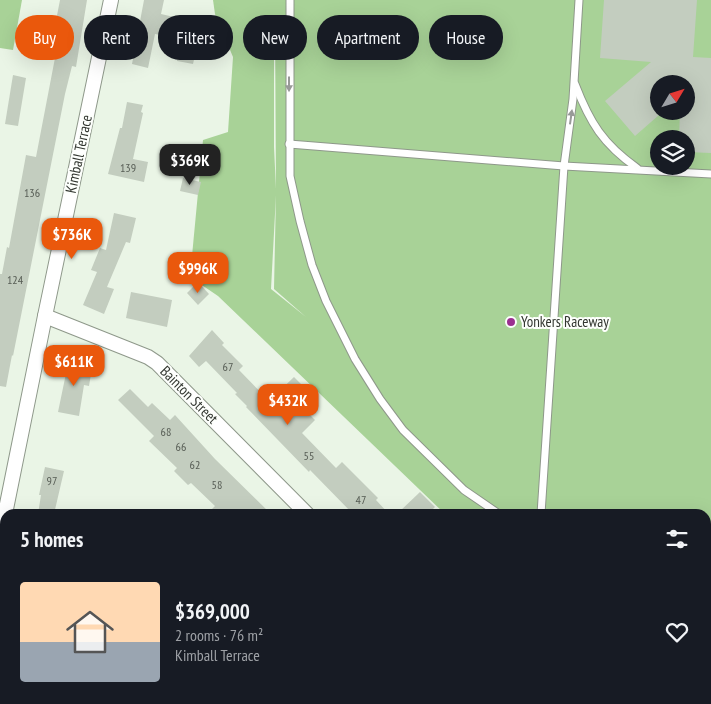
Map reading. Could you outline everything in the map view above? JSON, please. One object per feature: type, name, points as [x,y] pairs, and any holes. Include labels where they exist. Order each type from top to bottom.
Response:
[{"type":"street","name":"Kimball Terrace","points":[[6,509],[111,0]]},
{"type":"street","name":"Bainton Street","points":[[45,316],[152,360],[302,509]]},
{"type":"lane","points":[[290,0],[290,176],[312,265],[326,301],[355,359],[380,399],[403,430],[464,490],[492,509]]},
{"type":"lane","points":[[542,509],[564,166],[574,82],[579,0]]},
{"type":"lane","points":[[574,82],[583,104],[601,137],[622,158],[638,168]]},
{"type":"lane","points":[[289,144],[564,166],[638,168],[711,174]]},
{"type":"green space","points":[[0,0],[22,0],[19,15],[15,15],[13,50],[0,48]]},
{"type":"green space","name":"Yonkers Raceway","points":[[213,0],[711,0],[711,509],[440,509],[218,296],[190,277],[203,140],[228,132],[233,60],[233,15],[215,15]],"holes":[[[243,15],[307,15],[307,60],[275,60],[276,189],[274,60],[243,60]],[[276,195],[274,289],[306,317],[271,289]]]},
{"type":"building","points":[[60,0],[87,0],[76,67],[72,66],[65,94],[6,387],[0,386],[0,274],[2,274],[7,247],[9,248],[26,155],[36,157],[55,60],[74,60],[74,15],[57,15]]},
{"type":"building","points":[[144,0],[164,0],[161,14],[165,15],[158,15],[158,35],[155,34],[148,68],[132,64],[133,60],[148,60],[148,15],[141,15]]},
{"type":"building","points":[[604,0],[697,0],[693,57],[711,58],[711,153],[695,152],[695,130],[679,130],[680,120],[695,120],[695,75],[650,75],[650,120],[653,120],[635,136],[605,101],[651,62],[600,58]]},
{"type":"building","points":[[177,60],[194,60],[193,64]]},
{"type":"building","points":[[13,75],[26,78],[18,126],[5,124]]},
{"type":"building","points":[[127,102],[143,105],[133,159],[148,162],[144,182],[108,174],[120,128],[122,128]]},
{"type":"building","points":[[183,178],[201,182],[198,195],[180,191]]},
{"type":"building","points":[[114,213],[136,218],[130,243],[126,242],[107,287],[114,289],[104,314],[83,305],[97,272],[91,270],[100,248],[106,250]]},
{"type":"building","points":[[198,282],[209,294],[198,305],[187,293]]},
{"type":"building","points":[[131,292],[172,300],[167,327],[126,318]]},
{"type":"building","points":[[212,330],[224,343],[222,345],[243,366],[239,370],[269,401],[294,377],[306,389],[295,400],[315,420],[302,433],[336,468],[342,462],[378,498],[376,500],[384,509],[348,509],[246,407],[235,394],[237,393],[206,361],[199,367],[189,356]]},
{"type":"building","points":[[69,359],[85,362],[84,367],[92,368],[89,386],[84,385],[79,416],[58,412]]},
{"type":"building","points":[[130,389],[148,407],[152,403],[170,420],[175,415],[215,459],[266,509],[212,509],[215,506],[191,483],[188,485],[174,471],[177,468],[149,441],[154,436],[118,400]]},
{"type":"building","points":[[45,467],[64,471],[55,509],[39,509],[41,495],[39,495]]},
{"type":"building","points":[[420,492],[435,507],[433,509],[402,509]]},
{"type":"place","name":"Yonkers Raceway","points":[[511,322]]}]
